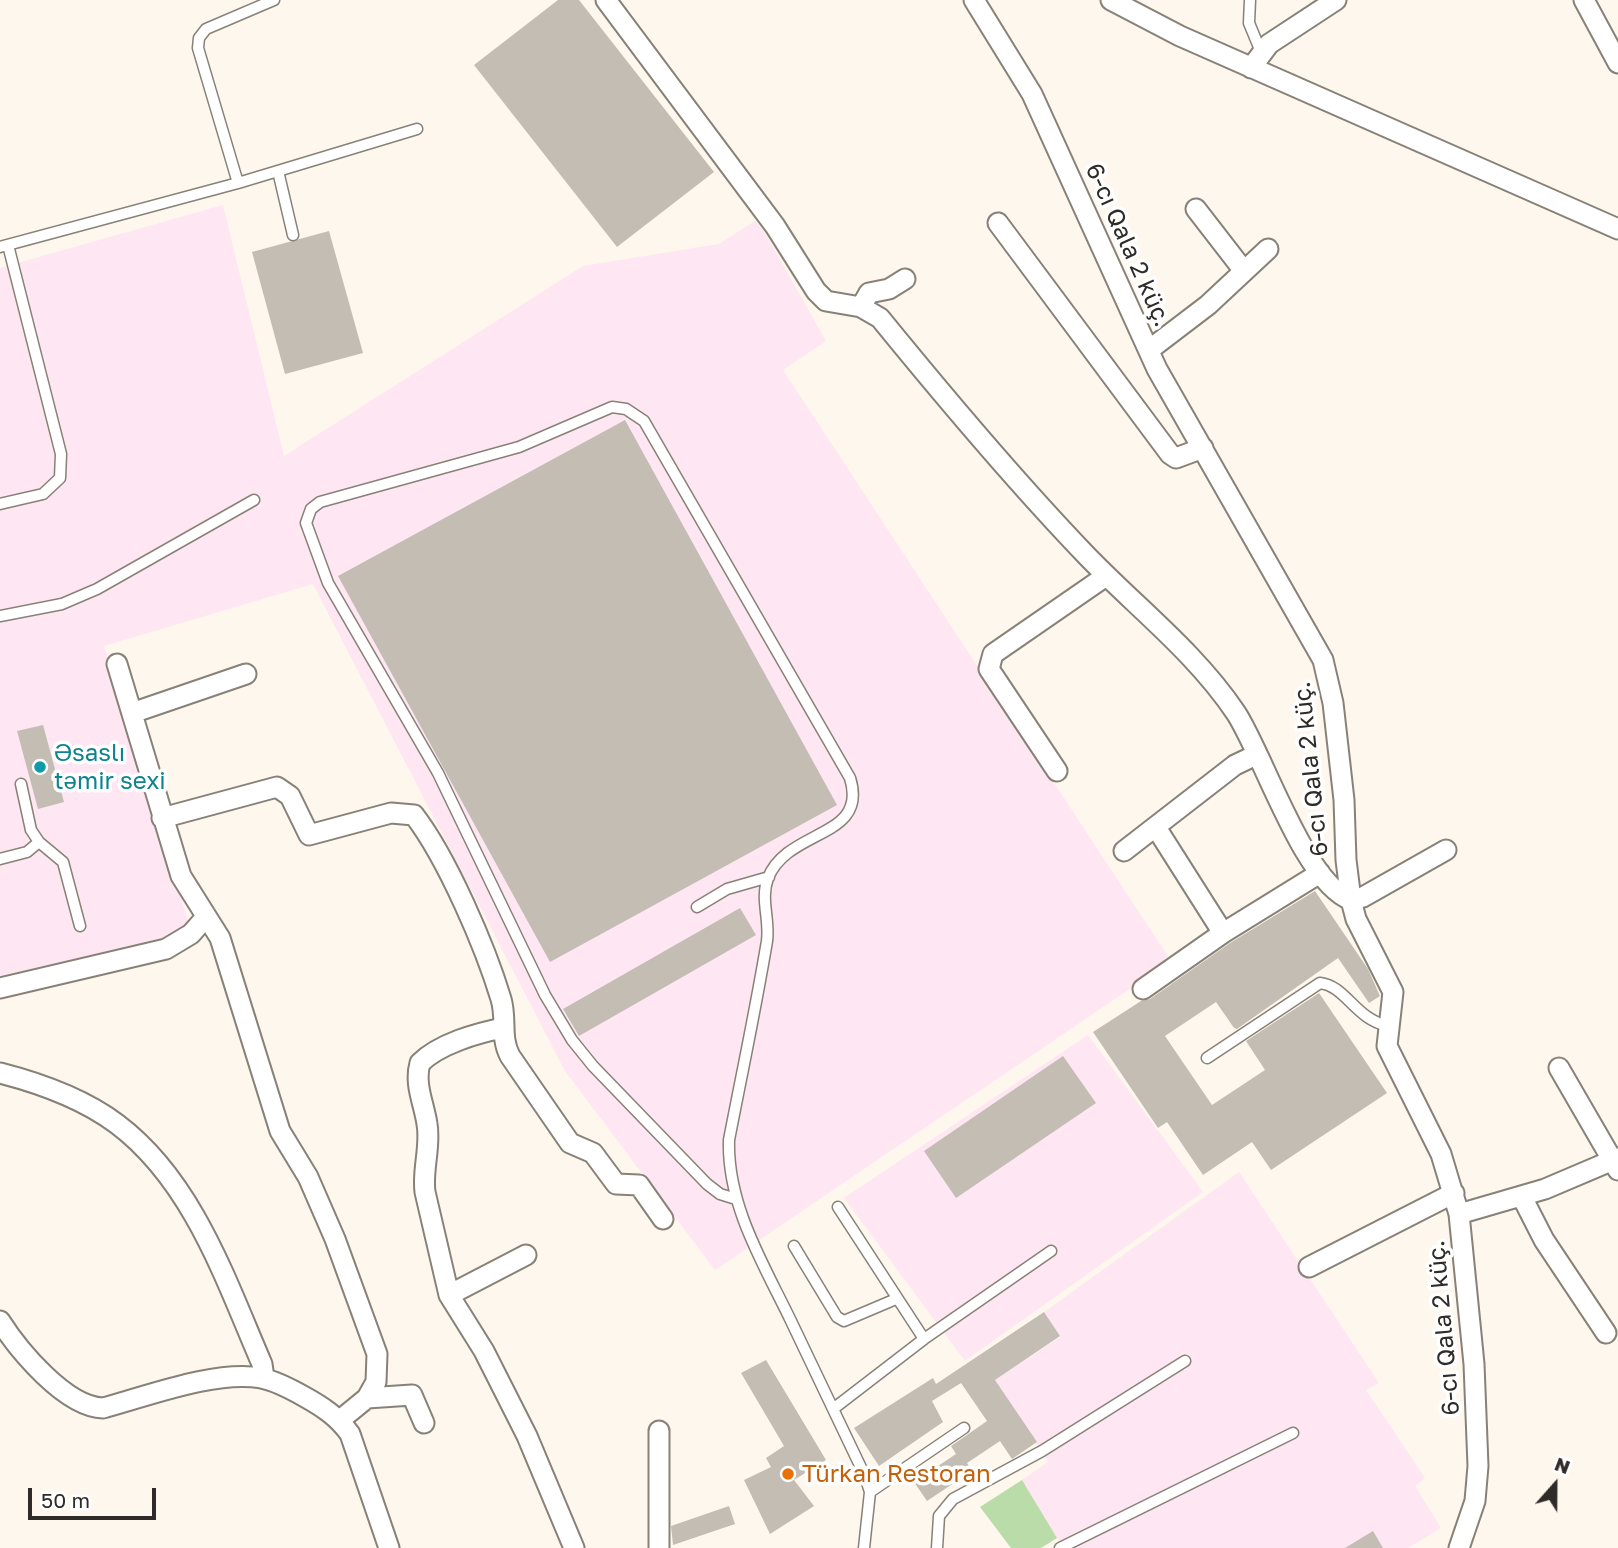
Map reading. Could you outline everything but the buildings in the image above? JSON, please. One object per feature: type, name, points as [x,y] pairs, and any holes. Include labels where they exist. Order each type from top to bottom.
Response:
[{"type":"street","points":[[606,0],[775,226],[816,291],[826,301],[861,307],[880,318],[1106,576],[1139,605],[1205,675],[1235,713],[1320,873],[1333,890],[1351,900],[1372,893],[1446,850]]},
{"type":"street","name":"6-cı Qala 2 küç.","points":[[974,0],[1032,94],[1149,350],[1323,660],[1333,703],[1344,800],[1346,860],[1351,900],[1356,919],[1393,992],[1387,1046],[1428,1124],[1454,1193],[1459,1214],[1474,1364],[1478,1466],[1475,1502],[1459,1548]]},
{"type":"street","points":[[1111,0],[1256,60],[1618,229]]},
{"type":"street","points":[[1256,60],[1336,0]]},
{"type":"street","points":[[1584,0],[1618,63]]},
{"type":"street","points":[[1196,209],[1244,271]]},
{"type":"street","points":[[998,223],[1170,454],[1183,458],[1203,448]]},
{"type":"street","points":[[1149,350],[1178,330],[1268,249]]},
{"type":"street","points":[[861,307],[869,293],[889,289],[905,279]]},
{"type":"street","points":[[1057,771],[989,669],[989,661],[993,654],[1106,576]]},
{"type":"street","points":[[117,664],[181,876],[220,938],[280,1131],[308,1177],[335,1239],[377,1354],[376,1382],[368,1398],[340,1420]]},
{"type":"street","points":[[132,713],[246,674]]},
{"type":"street","points":[[1124,851],[1157,829],[1235,765],[1256,755]]},
{"type":"street","points":[[162,818],[278,787],[290,796],[309,835],[391,813],[414,815],[475,930],[502,1001],[504,1041],[510,1056],[570,1143],[593,1153],[616,1184],[639,1185],[663,1219]]},
{"type":"street","points":[[1157,829],[1223,933]]},
{"type":"street","points":[[1143,989],[1223,933],[1320,873]]},
{"type":"street","points":[[0,988],[166,949],[191,934],[206,916]]},
{"type":"street","points":[[503,1028],[485,1031],[429,1055],[420,1063],[417,1073],[428,1134],[423,1176],[425,1192],[449,1295],[484,1351],[527,1436],[574,1548]]},
{"type":"street","points":[[1459,1214],[1522,1197],[1616,1163],[1559,1068]]},
{"type":"street","points":[[0,1073],[90,1107],[118,1125],[150,1157],[177,1189],[208,1242],[262,1364],[264,1378]]},
{"type":"street","points":[[1309,1267],[1376,1230],[1454,1193]]},
{"type":"street","points":[[1522,1197],[1544,1240],[1606,1333]]},
{"type":"street","points":[[449,1295],[526,1255]]},
{"type":"street","points":[[0,1321],[21,1349],[72,1400],[92,1408],[103,1408],[203,1382],[247,1376],[264,1378],[293,1390],[340,1420],[354,1444],[389,1548]]},
{"type":"street","points":[[368,1398],[412,1395],[424,1423]]},
{"type":"street","points":[[659,1431],[659,1548]]},
{"type":"lane","points":[[238,183],[198,48],[198,38],[206,29],[274,0]]},
{"type":"lane","points":[[1250,0],[1249,23],[1256,60]]},
{"type":"lane","points":[[0,504],[43,494],[60,478],[61,454],[4,246],[278,172],[417,129]]},
{"type":"lane","points":[[278,172],[293,235]]},
{"type":"lane","points":[[736,1199],[720,1195],[706,1184],[593,1066],[572,1040],[545,995],[438,773],[328,583],[309,538],[306,523],[311,509],[333,496],[419,476],[519,447],[611,407],[626,409],[644,421],[850,778],[855,792],[854,805],[848,816],[785,853],[768,877],[764,891],[767,937],[729,1140],[728,1164],[736,1199],[865,1476],[870,1492],[864,1548]]},
{"type":"lane","points":[[0,616],[61,604],[97,589],[254,500]]},
{"type":"lane","points":[[21,784],[31,830],[39,842],[63,862],[80,926]]},
{"type":"lane","points":[[0,859],[27,852],[39,842]]},
{"type":"lane","points":[[697,907],[727,889],[768,877]]},
{"type":"lane","points":[[1207,1058],[1320,983],[1335,988],[1364,1018],[1388,1026]]},
{"type":"lane","points":[[838,1207],[924,1339]]},
{"type":"lane","points":[[794,1246],[837,1317],[844,1321],[896,1298]]},
{"type":"lane","points":[[833,1409],[924,1339],[1051,1251]]},
{"type":"lane","points":[[937,1548],[939,1516],[953,1499],[1042,1451],[1185,1361]]},
{"type":"lane","points":[[870,1492],[964,1428]]},
{"type":"lane","points":[[1060,1548],[1293,1433]]},
{"type":"shaded area","points":[[223,205],[284,456],[583,266],[719,244],[755,221],[765,233],[826,341],[783,370],[1171,961],[715,1270],[565,1071],[313,584],[104,646],[189,924],[175,935],[0,977],[0,268]]},
{"type":"shaded area","points":[[1088,1035],[1203,1192],[965,1361],[844,1198]]},
{"type":"shaded area","points":[[1239,1172],[1379,1383],[1366,1390],[1425,1478],[1415,1486],[1441,1528],[1408,1548],[1063,1548],[1022,1480],[1048,1462],[995,1380],[1060,1337],[1044,1312]]},
{"type":"green space","points":[[1022,1480],[1057,1538],[1041,1548],[1011,1548],[980,1507]]},
{"type":"place","name":"Əsaslı təmir sexi","points":[[40,767]]},
{"type":"place","name":"Türkan Restoran","points":[[788,1474]]}]
